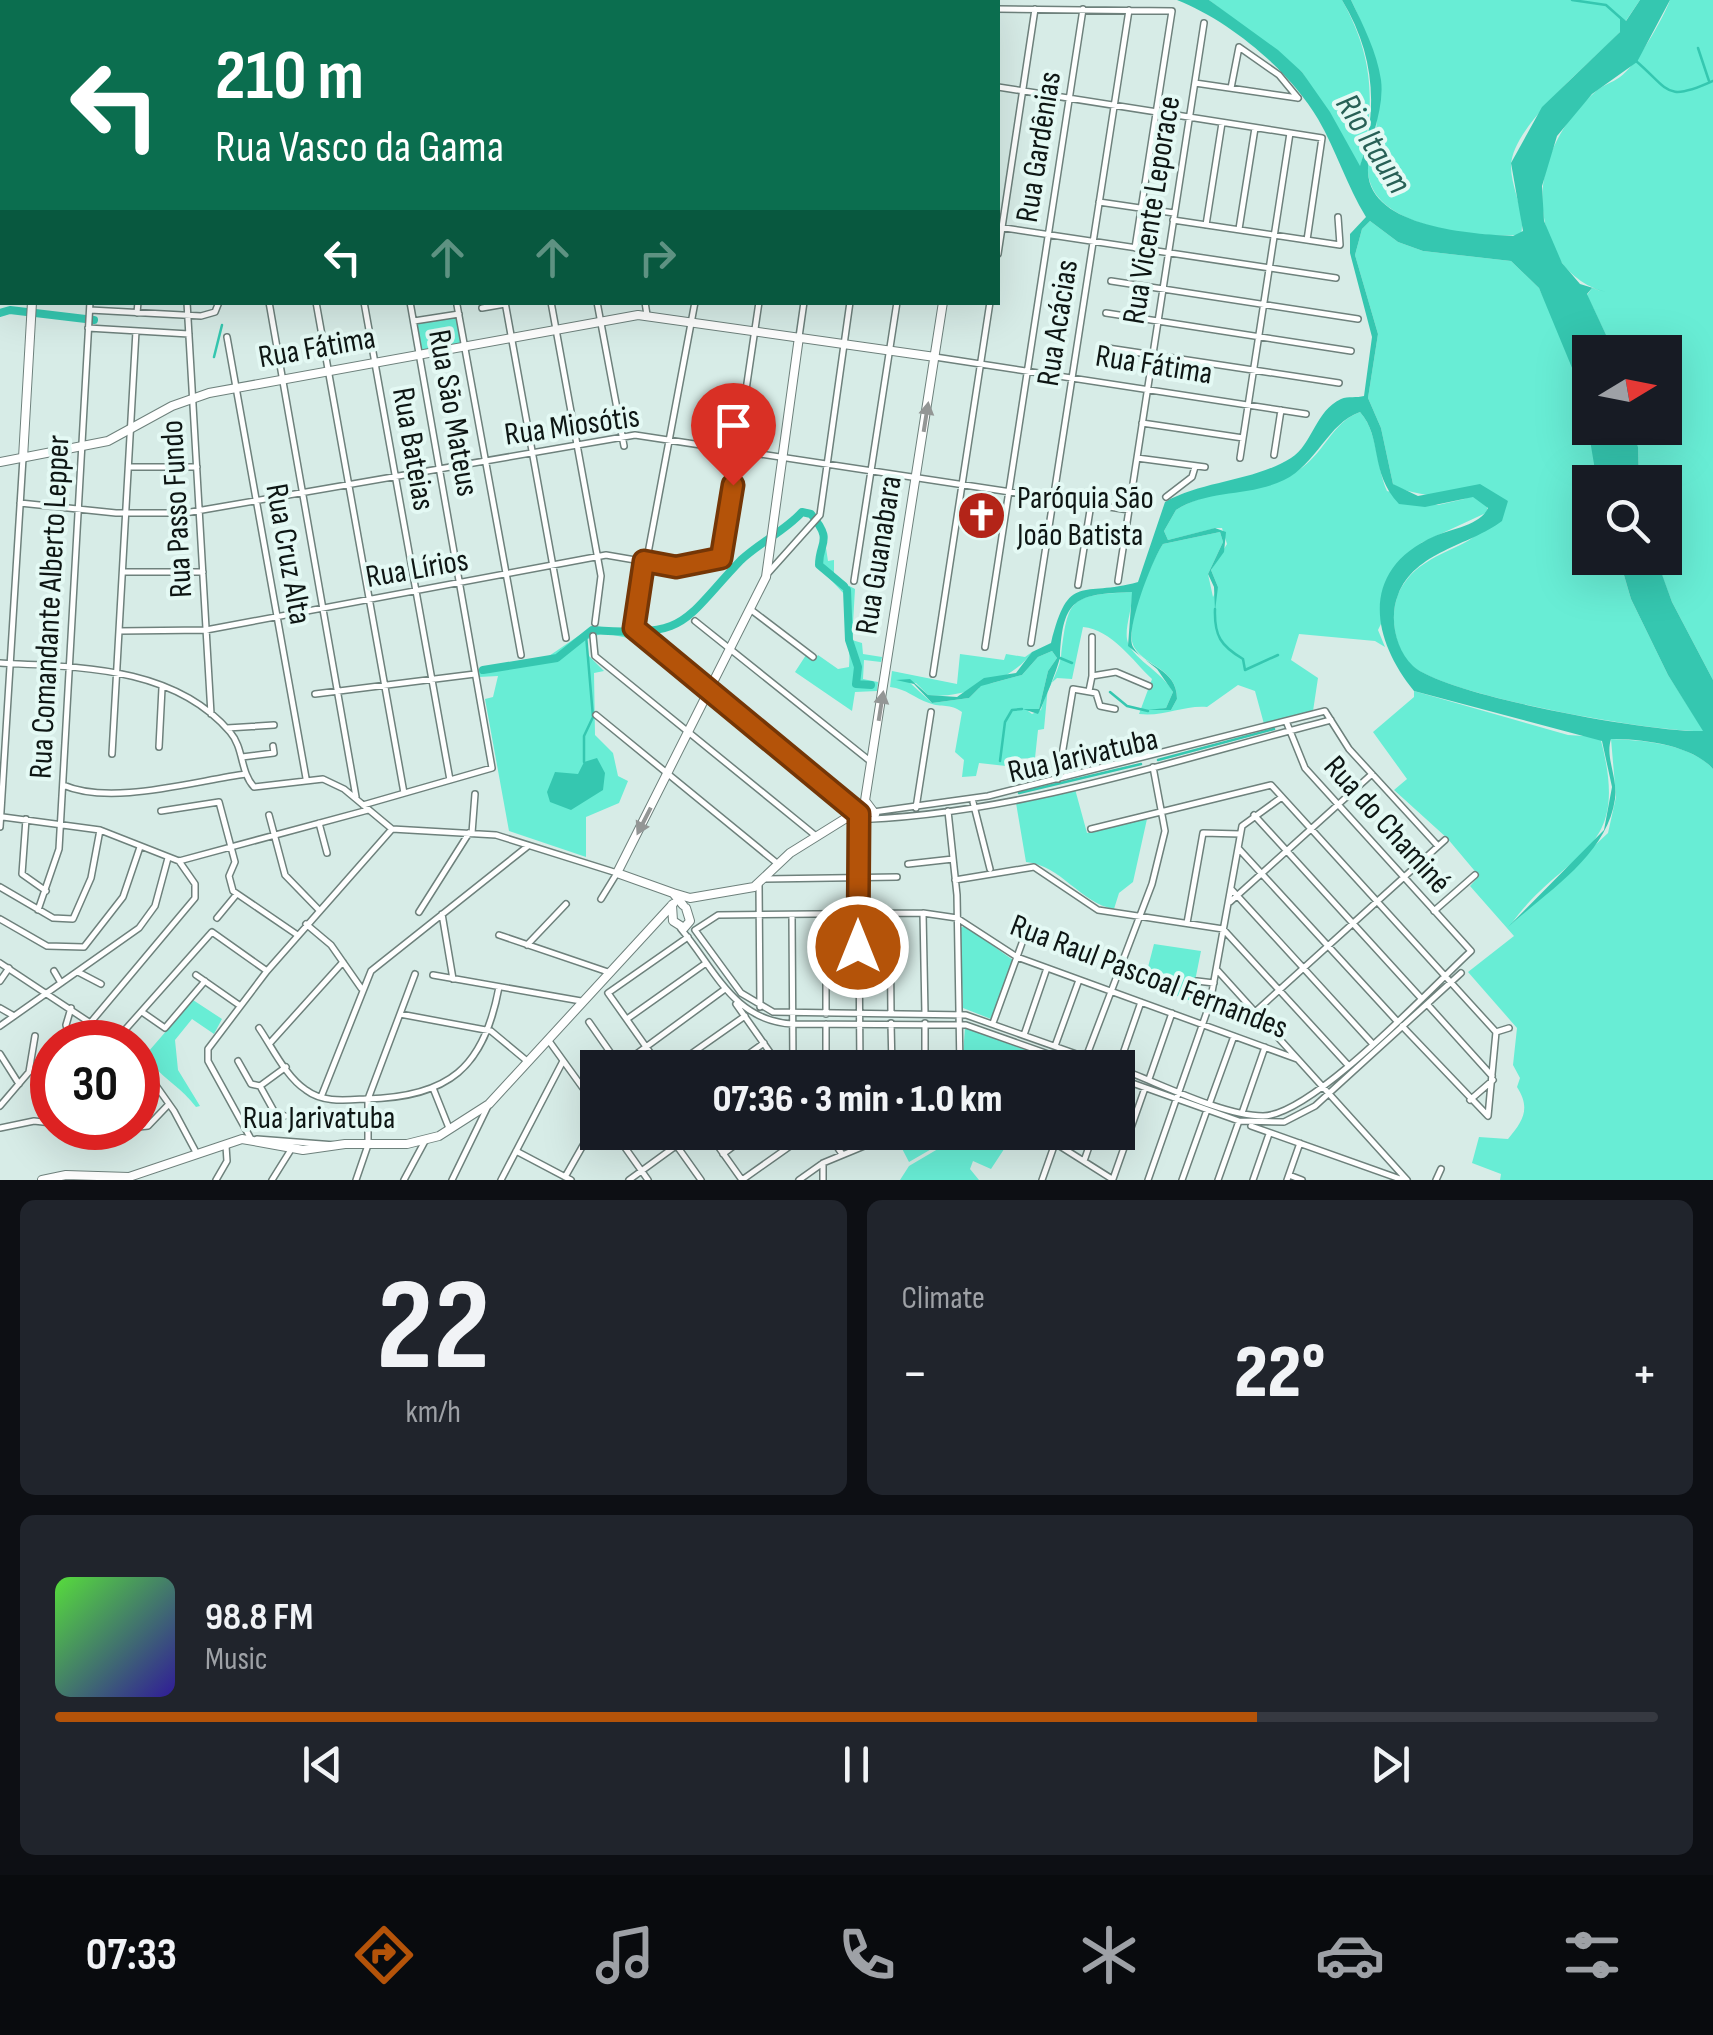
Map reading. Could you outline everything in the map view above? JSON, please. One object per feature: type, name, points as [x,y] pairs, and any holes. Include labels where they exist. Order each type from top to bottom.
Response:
[{"type":"main road","name":"Rua Guanabara","points":[[858,817],[866,802],[944,305]]},
{"type":"main road","points":[[23,458],[32,310]]},
{"type":"main road","name":"Rua Fátima","points":[[0,462],[108,442],[192,398],[236,388],[647,315],[935,357]]},
{"type":"main road","points":[[693,926],[680,901],[661,889],[618,873],[766,578],[799,337]]},
{"type":"main road","points":[[866,802],[875,814]]},
{"type":"main road","name":"Rua Jarivatuba","points":[[762,882],[778,864],[816,836],[844,820],[858,817]]},
{"type":"main road","points":[[680,901],[762,882]]},
{"type":"main road","points":[[677,926],[680,901]]},
{"type":"main road","name":"Rua Jarivatuba","points":[[42,1180],[73,1175],[104,1179],[135,1176],[225,1144],[252,1140],[292,1148],[368,1145],[424,1141],[450,1130],[489,1104],[638,938],[680,901]]},
{"type":"main road","name":"Rua Jarivatuba","points":[[638,938],[657,927],[693,926]]},
{"type":"street","points":[[1035,9],[1000,228],[1336,278]]},
{"type":"street","name":"Rua Gardênias","points":[[985,647],[1083,9]]},
{"type":"street","points":[[1000,10],[1172,11],[1135,248]]},
{"type":"street","name":"Rua Acácias","points":[[1031,643],[1129,10]]},
{"type":"street","name":"Rua Vicente Leporace","points":[[1118,581],[1204,23]]},
{"type":"street","points":[[1194,82],[1231,88],[1298,98],[1279,75],[1238,47],[1231,88]]},
{"type":"street","points":[[1000,88],[1322,138],[1307,240]]},
{"type":"street","points":[[1206,225],[1222,122]]},
{"type":"street","points":[[1239,230],[1255,128]]},
{"type":"street","points":[[1240,458],[1290,133]]},
{"type":"street","points":[[1100,202],[1206,225],[1340,244],[1338,217]]},
{"type":"street","points":[[1111,280],[1358,318]]},
{"type":"street","points":[[137,313],[138,305]]},
{"type":"street","name":"Rua Passo Fundo","points":[[186,305],[211,714]]},
{"type":"street","points":[[89,309],[188,317],[212,314],[217,305]]},
{"type":"street","points":[[270,305],[337,692],[362,805]]},
{"type":"street","points":[[317,305],[404,793]]},
{"type":"street","name":"Rua Bateias","points":[[365,305],[450,780]]},
{"type":"street","name":"Rua São Mateus","points":[[411,305],[492,768],[450,780]]},
{"type":"street","points":[[457,305],[521,655]]},
{"type":"street","points":[[482,308],[496,305]]},
{"type":"street","points":[[505,305],[566,638]]},
{"type":"street","points":[[552,305],[598,559],[601,591],[595,623]]},
{"type":"street","points":[[598,305],[624,446]]},
{"type":"street","points":[[645,305],[647,315]]},
{"type":"street","points":[[694,305],[633,621],[639,633],[858,817],[860,1050]]},
{"type":"street","points":[[738,450],[759,305]]},
{"type":"street","points":[[799,337],[804,305]]},
{"type":"street","points":[[766,578],[780,555],[817,520],[850,305]]},
{"type":"street","points":[[854,581],[897,305]]},
{"type":"street","points":[[933,674],[990,305]]},
{"type":"street","name":"Rua Comandante Alberto Lepper","points":[[38,910],[58,860],[89,309]]},
{"type":"street","points":[[1106,313],[1351,351]]},
{"type":"street","points":[[414,322],[459,314]]},
{"type":"street","points":[[88,325],[188,332]]},
{"type":"street","points":[[112,754],[136,331]]},
{"type":"street","name":"Rua Cruz Alta","points":[[227,337],[306,778]]},
{"type":"street","points":[[1101,346],[1339,382]]},
{"type":"street","name":"Rua Fátima","points":[[935,357],[1306,414]]},
{"type":"street","points":[[1274,455],[1280,410]]},
{"type":"street","points":[[1142,423],[1244,438]]},
{"type":"street","name":"Rua Miosótis","points":[[20,503],[126,513],[199,511],[622,436],[668,439],[1129,510]]},
{"type":"street","name":"Rua Lírios","points":[[119,631],[206,630],[609,555],[676,567],[721,558],[738,450]]},
{"type":"street","points":[[0,827],[23,458]]},
{"type":"street","points":[[1137,458],[1205,467]]},
{"type":"street","points":[[128,468],[196,467]]},
{"type":"street","points":[[1166,497],[1192,476],[1195,468]]},
{"type":"street","points":[[1078,585],[1090,504]]},
{"type":"street","points":[[122,572],[203,572]]},
{"type":"street","points":[[750,609],[813,657]]},
{"type":"street","points":[[695,621],[872,763]]},
{"type":"street","points":[[594,636],[595,656],[816,836]]},
{"type":"street","points":[[1089,691],[1092,637]]},
{"type":"street","points":[[0,662],[117,670],[211,714],[227,728],[246,774],[257,788],[306,778],[328,780],[392,829],[471,833],[529,845],[618,873],[602,899]]},
{"type":"street","points":[[1092,676],[1116,672],[1149,686]]},
{"type":"street","points":[[315,694],[476,674]]},
{"type":"street","points":[[159,747],[162,688]]},
{"type":"street","points":[[1058,779],[1073,689],[1097,694],[1100,706],[1115,709]]},
{"type":"street","name":"Rua Jarivatuba","points":[[973,802],[1322,711],[1331,720]]},
{"type":"street","points":[[916,808],[931,712]]},
{"type":"street","points":[[596,715],[778,864]]},
{"type":"street","points":[[1331,720],[1372,774],[1438,846]]},
{"type":"street","name":"Rua Jarivatuba","points":[[858,817],[973,802],[1153,765],[1331,720]]},
{"type":"street","name":"Rua do Chaminé","points":[[1286,721],[1300,762],[1471,951],[1444,975]]},
{"type":"street","points":[[227,728],[274,724]]},
{"type":"street","points":[[242,757],[274,753],[272,746]]},
{"type":"street","points":[[1089,1050],[1156,871],[1166,831],[1150,756]]},
{"type":"street","points":[[62,785],[107,794],[246,774]]},
{"type":"street","points":[[1228,904],[1372,774]]},
{"type":"street","points":[[3,816],[100,830],[180,861],[319,824],[362,805],[450,780]]},
{"type":"street","points":[[1091,829],[1264,784],[1282,798],[1496,1032],[1488,1116],[1402,1026]]},
{"type":"street","points":[[0,796],[3,786]]},
{"type":"street","points":[[418,912],[471,833],[476,794]]},
{"type":"street","points":[[1148,1180],[1214,983],[1243,823],[1282,798]]},
{"type":"street","points":[[162,811],[219,802],[234,862],[229,876],[236,895],[297,935]]},
{"type":"street","points":[[973,802],[990,870]]},
{"type":"street","points":[[947,807],[957,918],[960,1050]]},
{"type":"street","name":"Rua Jarivatuba","points":[[858,817],[947,807]]},
{"type":"street","points":[[269,814],[285,875],[318,909]]},
{"type":"street","points":[[1254,815],[1420,997]]},
{"type":"street","points":[[26,819],[22,874],[46,891]]},
{"type":"street","points":[[319,824],[326,853]]},
{"type":"street","points":[[335,1145],[252,1140],[207,1058],[208,1049],[266,971],[392,829]]},
{"type":"street","points":[[0,887],[59,920],[75,916],[91,878],[100,830]]},
{"type":"street","points":[[1186,923],[1203,832],[1240,834]]},
{"type":"street","points":[[1255,1012],[1444,840]]},
{"type":"street","points":[[321,1097],[361,988],[375,967],[529,845]]},
{"type":"street","points":[[0,919],[48,946],[84,947],[122,897],[140,846]]},
{"type":"street","points":[[1238,848],[1396,1020]]},
{"type":"street","points":[[0,1026],[144,922],[155,906],[168,858]]},
{"type":"street","points":[[908,864],[953,859]]},
{"type":"street","points":[[94,1020],[195,898],[195,884],[180,861]]},
{"type":"street","points":[[955,880],[1034,867],[1093,908],[1224,929],[1347,1064]]},
{"type":"street","points":[[1434,910],[1474,875]]},
{"type":"street","points":[[760,1006],[762,882],[896,877]]},
{"type":"street","points":[[1231,887],[1372,1042]]},
{"type":"street","points":[[218,918],[236,895]]},
{"type":"street","points":[[527,944],[566,904]]},
{"type":"street","points":[[890,913],[891,1014]]},
{"type":"street","points":[[923,913],[924,1014]]},
{"type":"street","name":"Rua Raul Pascoal Fernandes","points":[[693,926],[718,916],[923,913],[957,918],[1017,957],[1297,1058]]},
{"type":"street","points":[[442,914],[453,979]]},
{"type":"street","points":[[826,914],[826,1014]]},
{"type":"street","points":[[792,915],[793,1050]]},
{"type":"street","points":[[306,924],[361,988]]},
{"type":"street","points":[[677,926],[768,1050]]},
{"type":"street","points":[[693,926],[736,988],[760,1006],[793,1014],[959,1014],[1067,1050]]},
{"type":"street","points":[[135,1020],[212,932],[266,971]]},
{"type":"street","points":[[499,935],[608,972]]},
{"type":"street","points":[[649,1050],[608,993],[688,938]]},
{"type":"street","points":[[993,1023],[1022,943]]},
{"type":"street","points":[[0,962],[89,1020]]},
{"type":"street","points":[[270,1043],[342,962]]},
{"type":"street","points":[[627,1019],[706,962]]},
{"type":"street","points":[[0,982],[9,968]]},
{"type":"street","points":[[1024,1034],[1047,968]]},
{"type":"street","points":[[54,970],[61,983]]},
{"type":"street","points":[[1216,970],[1405,1180]]},
{"type":"street","points":[[78,972],[101,984]]},
{"type":"street","points":[[1238,1121],[1277,1123],[1303,1114],[1461,972]]},
{"type":"street","points":[[356,1180],[368,1145],[368,1100],[415,974]]},
{"type":"street","points":[[196,975],[239,1005]]},
{"type":"street","points":[[433,975],[581,1001]]},
{"type":"street","points":[[1135,1075],[1242,1113],[1269,1116],[1289,1111],[1323,1087],[1444,975]]},
{"type":"street","points":[[1056,1046],[1079,980]]},
{"type":"street","points":[[142,1012],[164,1028],[206,981]]},
{"type":"street","points":[[1197,981],[1214,983]]},
{"type":"street","points":[[260,1028],[302,1088],[321,1097],[368,1100],[412,1096],[459,1071],[491,1031],[498,987]]},
{"type":"street","points":[[641,1050],[725,989]]},
{"type":"street","points":[[732,997],[758,1017],[793,1024],[959,1024],[1035,1050]]},
{"type":"street","points":[[1123,1050],[1141,1002]]},
{"type":"street","points":[[1427,1004],[1494,1078]]},
{"type":"street","points":[[0,1008],[14,1016]]},
{"type":"street","points":[[67,1020],[71,1008]]},
{"type":"street","points":[[1149,1080],[1172,1013]]},
{"type":"street","points":[[400,1014],[491,1031],[527,1061]]},
{"type":"street","points":[[697,1050],[745,1016]]},
{"type":"street","points":[[589,1022],[608,1050]]},
{"type":"street","points":[[925,1023],[926,1050]]},
{"type":"street","points":[[826,1024],[826,1050]]},
{"type":"street","points":[[891,1024],[892,1050]]},
{"type":"street","points":[[1496,1032],[1509,1028]]},
{"type":"street","points":[[1210,1102],[1234,1036]]},
{"type":"street","points":[[547,1039],[580,1084]]},
{"type":"street","points":[[1279,1052],[1283,1043]]},
{"type":"street","points":[[755,1050],[764,1044]]},
{"type":"street","points":[[1242,1113],[1265,1047]]},
{"type":"street","points":[[0,1054],[19,1084]]},
{"type":"street","points":[[238,1061],[253,1086],[260,1086],[286,1067]]},
{"type":"street","points":[[500,1180],[563,1061]]},
{"type":"street","points":[[0,1106],[30,1068]]},
{"type":"street","points":[[1470,1100],[1494,1078]]},
{"type":"street","points":[[1135,1084],[1405,1180]]},
{"type":"street","points":[[260,1086],[275,1113],[285,1116]]},
{"type":"street","points":[[433,1088],[450,1130]]},
{"type":"street","points":[[1065,1150],[1113,1180],[1146,1088]]},
{"type":"street","points":[[160,1090],[197,1154]]},
{"type":"street","points":[[160,1116],[170,1104]]},
{"type":"street","points":[[452,1180],[489,1104]]},
{"type":"street","points":[[1182,1180],[1207,1110]]},
{"type":"street","points":[[1218,1180],[1238,1121]]},
{"type":"street","points":[[0,1128],[30,1123]]},
{"type":"street","points":[[1253,1180],[1277,1123]]},
{"type":"street","points":[[404,1180],[424,1141]]},
{"type":"street","points":[[1300,1143],[1288,1178],[1302,1180]]},
{"type":"street","points":[[216,1180],[227,1161],[225,1144]]},
{"type":"street","points":[[272,1180],[292,1148]]},
{"type":"street","points":[[516,1151],[568,1178],[582,1150]]},
{"type":"street","points":[[627,1150],[648,1180]]},
{"type":"street","points":[[629,1180],[671,1150]]},
{"type":"street","points":[[679,1150],[701,1180]]},
{"type":"street","points":[[720,1150],[742,1180],[784,1150]]},
{"type":"street","points":[[723,1154],[728,1150]]},
{"type":"street","points":[[839,1150],[842,1154]]},
{"type":"street","points":[[799,1180],[823,1163],[852,1150]]},
{"type":"street","points":[[1042,1180],[1053,1150]]},
{"type":"street","points":[[1084,1162],[1088,1150]]},
{"type":"street","points":[[1382,1172],[1390,1169],[1387,1158]]},
{"type":"street","points":[[823,1163],[823,1180]]},
{"type":"street","points":[[1391,1178],[1393,1165]]},
{"type":"street","points":[[1436,1180],[1441,1169]]},
{"type":"shaded area","points":[[1177,0],[1209,0],[1302,72],[1360,166],[1370,123],[1370,81],[1361,40],[1342,0],[1351,0],[1373,49],[1381,80],[1381,104],[1368,160],[1373,191],[1404,216],[1427,224],[1513,236],[1523,231],[1511,163],[1542,107],[1620,32],[1620,16],[1626,21],[1640,0],[1670,0],[1637,62],[1592,94],[1557,136],[1542,186],[1544,221],[1562,263],[1580,284],[1606,292],[1592,288],[1587,294],[1606,335],[1572,335],[1572,368],[1539,288],[1511,261],[1423,251],[1398,242],[1370,221],[1362,229],[1355,255],[1378,334],[1368,398],[1381,428],[1393,484],[1418,496],[1480,484],[1508,501],[1502,521],[1430,559],[1406,580],[1395,604],[1394,623],[1407,659],[1433,677],[1507,700],[1642,726],[1703,731],[1668,675],[1631,599],[1624,575],[1662,575],[1713,680],[1713,769],[1680,749],[1611,739],[1615,799],[1610,819],[1601,838],[1574,870],[1508,927],[1604,830],[1612,787],[1602,741],[1414,691],[1388,649],[1380,606],[1384,585],[1394,567],[1411,550],[1472,522],[1488,508],[1473,497],[1425,507],[1399,504],[1383,480],[1372,433],[1360,412],[1339,425],[1305,465],[1284,480],[1202,499],[1176,510],[1164,531],[1168,540],[1215,528],[1226,532],[1224,552],[1211,570],[1218,587],[1215,611],[1214,587],[1208,574],[1223,542],[1220,532],[1163,544],[1141,595],[1132,626],[1133,647],[1172,681],[1177,699],[1171,710],[1147,710],[1166,708],[1173,692],[1157,669],[1128,646],[1132,592],[1085,598],[1069,611],[1059,660],[1038,714],[1023,709],[1039,709],[1048,671],[1057,658],[1052,651],[1038,657],[1022,675],[981,686],[969,698],[932,703],[914,684],[896,680],[910,679],[928,695],[957,697],[984,678],[1016,673],[1032,652],[1051,643],[1071,596],[1138,582],[1165,502],[1276,466],[1298,452],[1332,404],[1364,396],[1372,337],[1350,253],[1350,234],[1366,217],[1306,101],[1275,65],[1237,34]]},
{"type":"shaded area","points":[[1209,0],[1342,0],[1361,41],[1369,82],[1368,123],[1360,168],[1302,72]]},
{"type":"shaded area","points":[[1351,0],[1640,0],[1625,22],[1620,18],[1620,32],[1539,113],[1515,150],[1511,166],[1522,218],[1521,235],[1480,234],[1431,226],[1407,218],[1374,191],[1368,167],[1376,135],[1376,81],[1370,50]]},
{"type":"shaded area","points":[[1670,0],[1713,0],[1713,680],[1662,575],[1682,575],[1682,465],[1639,465],[1637,445],[1682,445],[1682,335],[1606,335],[1587,295],[1592,288],[1601,291],[1574,276],[1560,261],[1550,242],[1543,212],[1545,174],[1558,138],[1597,90],[1620,77],[1634,63]]},
{"type":"shaded area","points":[[1370,221],[1398,242],[1423,251],[1511,261],[1539,288],[1572,358],[1572,445],[1593,445],[1595,465],[1572,465],[1572,575],[1624,575],[1631,599],[1668,675],[1704,731],[1598,719],[1503,699],[1429,676],[1405,657],[1394,620],[1396,601],[1405,582],[1427,562],[1476,535],[1508,501],[1414,493],[1393,484],[1381,428],[1368,398],[1378,334],[1355,255],[1362,229]]},
{"type":"shaded area","points":[[456,316],[461,344],[420,351],[415,323]]},
{"type":"shaded area","points":[[1360,412],[1374,439],[1387,491],[1438,505],[1473,497],[1486,503],[1488,512],[1421,543],[1378,630],[1385,647],[1375,641],[1299,634],[1291,660],[1318,678],[1313,711],[1264,724],[1255,691],[1238,685],[1207,707],[1139,714],[1152,679],[1112,640],[1083,627],[1072,679],[1057,678],[1052,683],[1066,622],[1076,604],[1095,595],[1132,592],[1129,646],[1173,692],[1166,708],[1154,710],[1171,710],[1177,699],[1172,681],[1134,647],[1132,626],[1140,595],[1163,544],[1220,532],[1223,542],[1208,574],[1213,597],[1218,587],[1211,570],[1227,544],[1222,528],[1168,540],[1164,531],[1176,510],[1205,497],[1267,483],[1297,471],[1342,423]]},
{"type":"shaded area","points":[[1591,445],[1637,445],[1639,465],[1594,465]]},
{"type":"shaded area","points":[[822,522],[828,561],[834,560],[834,578],[855,589],[852,640],[862,643],[863,654],[882,657],[881,662],[864,660],[863,679],[878,682],[877,691],[855,692],[852,711],[795,672],[806,655],[814,661],[818,655],[838,669],[849,667],[846,596],[816,564],[823,549],[819,526]]},
{"type":"shaded area","points":[[593,626],[625,630],[628,638],[603,633],[586,640],[588,655],[604,671],[594,673],[595,735],[613,753],[618,776],[628,781],[619,803],[586,817],[586,857],[509,831],[485,699],[493,697],[498,676],[479,677],[478,669],[546,658]]},
{"type":"shaded area","points":[[1052,651],[1057,658],[1048,671],[1039,709],[1028,711],[1032,714],[1041,710],[1047,692],[1044,729],[1038,730],[1035,758],[1009,759],[1006,766],[979,763],[976,776],[962,777],[964,760],[955,752],[962,712],[929,703],[890,687],[892,671],[957,684],[960,654],[1004,660],[1006,654],[1025,657],[1032,652],[1013,671],[989,684],[1022,675],[1038,657]],"holes":[[[909,682],[916,683],[928,695],[941,696],[980,687],[969,698],[932,703]]]},
{"type":"shaded area","points":[[1414,691],[1568,735],[1600,737],[1608,776],[1608,806],[1601,828],[1589,846],[1512,923],[1608,833],[1616,797],[1611,739],[1679,749],[1713,769],[1713,1180],[1500,1180],[1501,1174],[1472,1163],[1479,1137],[1508,1139],[1523,1114],[1524,1102],[1517,1087],[1520,1078],[1513,1065],[1517,1028],[1468,972],[1514,936],[1470,886],[1479,876],[1447,838],[1394,790],[1407,779],[1373,732],[1414,697]]},
{"type":"shaded area","points":[[597,758],[605,773],[603,790],[571,810],[550,802],[547,792],[555,772],[578,774],[584,762]]},
{"type":"shaded area","points":[[1075,789],[1087,833],[1147,819],[1133,882],[1119,893],[1114,909],[1091,900],[1050,870],[1026,862],[1016,803]]},
{"type":"shaded area","points":[[965,926],[1013,960],[991,1019],[963,1008],[960,928]]},
{"type":"shaded area","points":[[1154,944],[1201,951],[1191,1001],[1120,975],[1127,966],[1147,971]]},
{"type":"shaded area","points":[[193,1000],[222,1019],[214,1034],[192,1019],[175,1040],[178,1070],[200,1106],[196,1107],[160,1072],[160,1038]]},
{"type":"shaded area","points":[[965,1028],[1026,1050],[963,1050]]},
{"type":"shaded area","points":[[903,1150],[930,1150],[909,1162]]},
{"type":"shaded area","points":[[936,1150],[1003,1150],[991,1169],[973,1161],[970,1169],[979,1180],[900,1180],[909,1166]]},
{"type":"waterway","points":[[1572,0],[1606,5],[1624,21]]},
{"type":"waterway","points":[[1698,48],[1709,81]]},
{"type":"waterway","points":[[1636,61],[1669,90],[1686,91],[1713,81]]},
{"type":"waterway","points":[[0,313],[10,310],[94,320]]},
{"type":"waterway","points":[[214,357],[222,325]]},
{"type":"waterway","points":[[483,670],[557,658],[592,630],[648,631],[680,622],[741,560],[802,512],[811,514],[824,536],[819,565],[844,586]]},
{"type":"waterway","points":[[847,590],[849,640],[858,667],[856,684],[871,685]]},
{"type":"waterway","points":[[1215,609],[1220,639],[1243,659],[1245,670],[1278,655]]},
{"type":"waterway","points":[[584,762],[584,736],[593,717],[586,635]]},
{"type":"waterway","points":[[1060,658],[1072,663]]},
{"type":"waterway","points":[[1110,692],[1127,706],[1148,711]]},
{"type":"waterway","points":[[1000,761],[1005,722],[1012,710],[1022,709]]},
{"type":"waterway","points":[[1158,760],[1274,729]]},
{"type":"waterway","points":[[1019,793],[1141,764]]},
{"type":"place","name":"Paróquia São João Batista","points":[[982,516]]},
{"type":"route","points":[[733,485],[721,558],[682,567],[644,561],[634,628],[859,814],[858,947]]},
{"type":"water label","name":"Rio Itaum","points":[[1373,144]]}]
